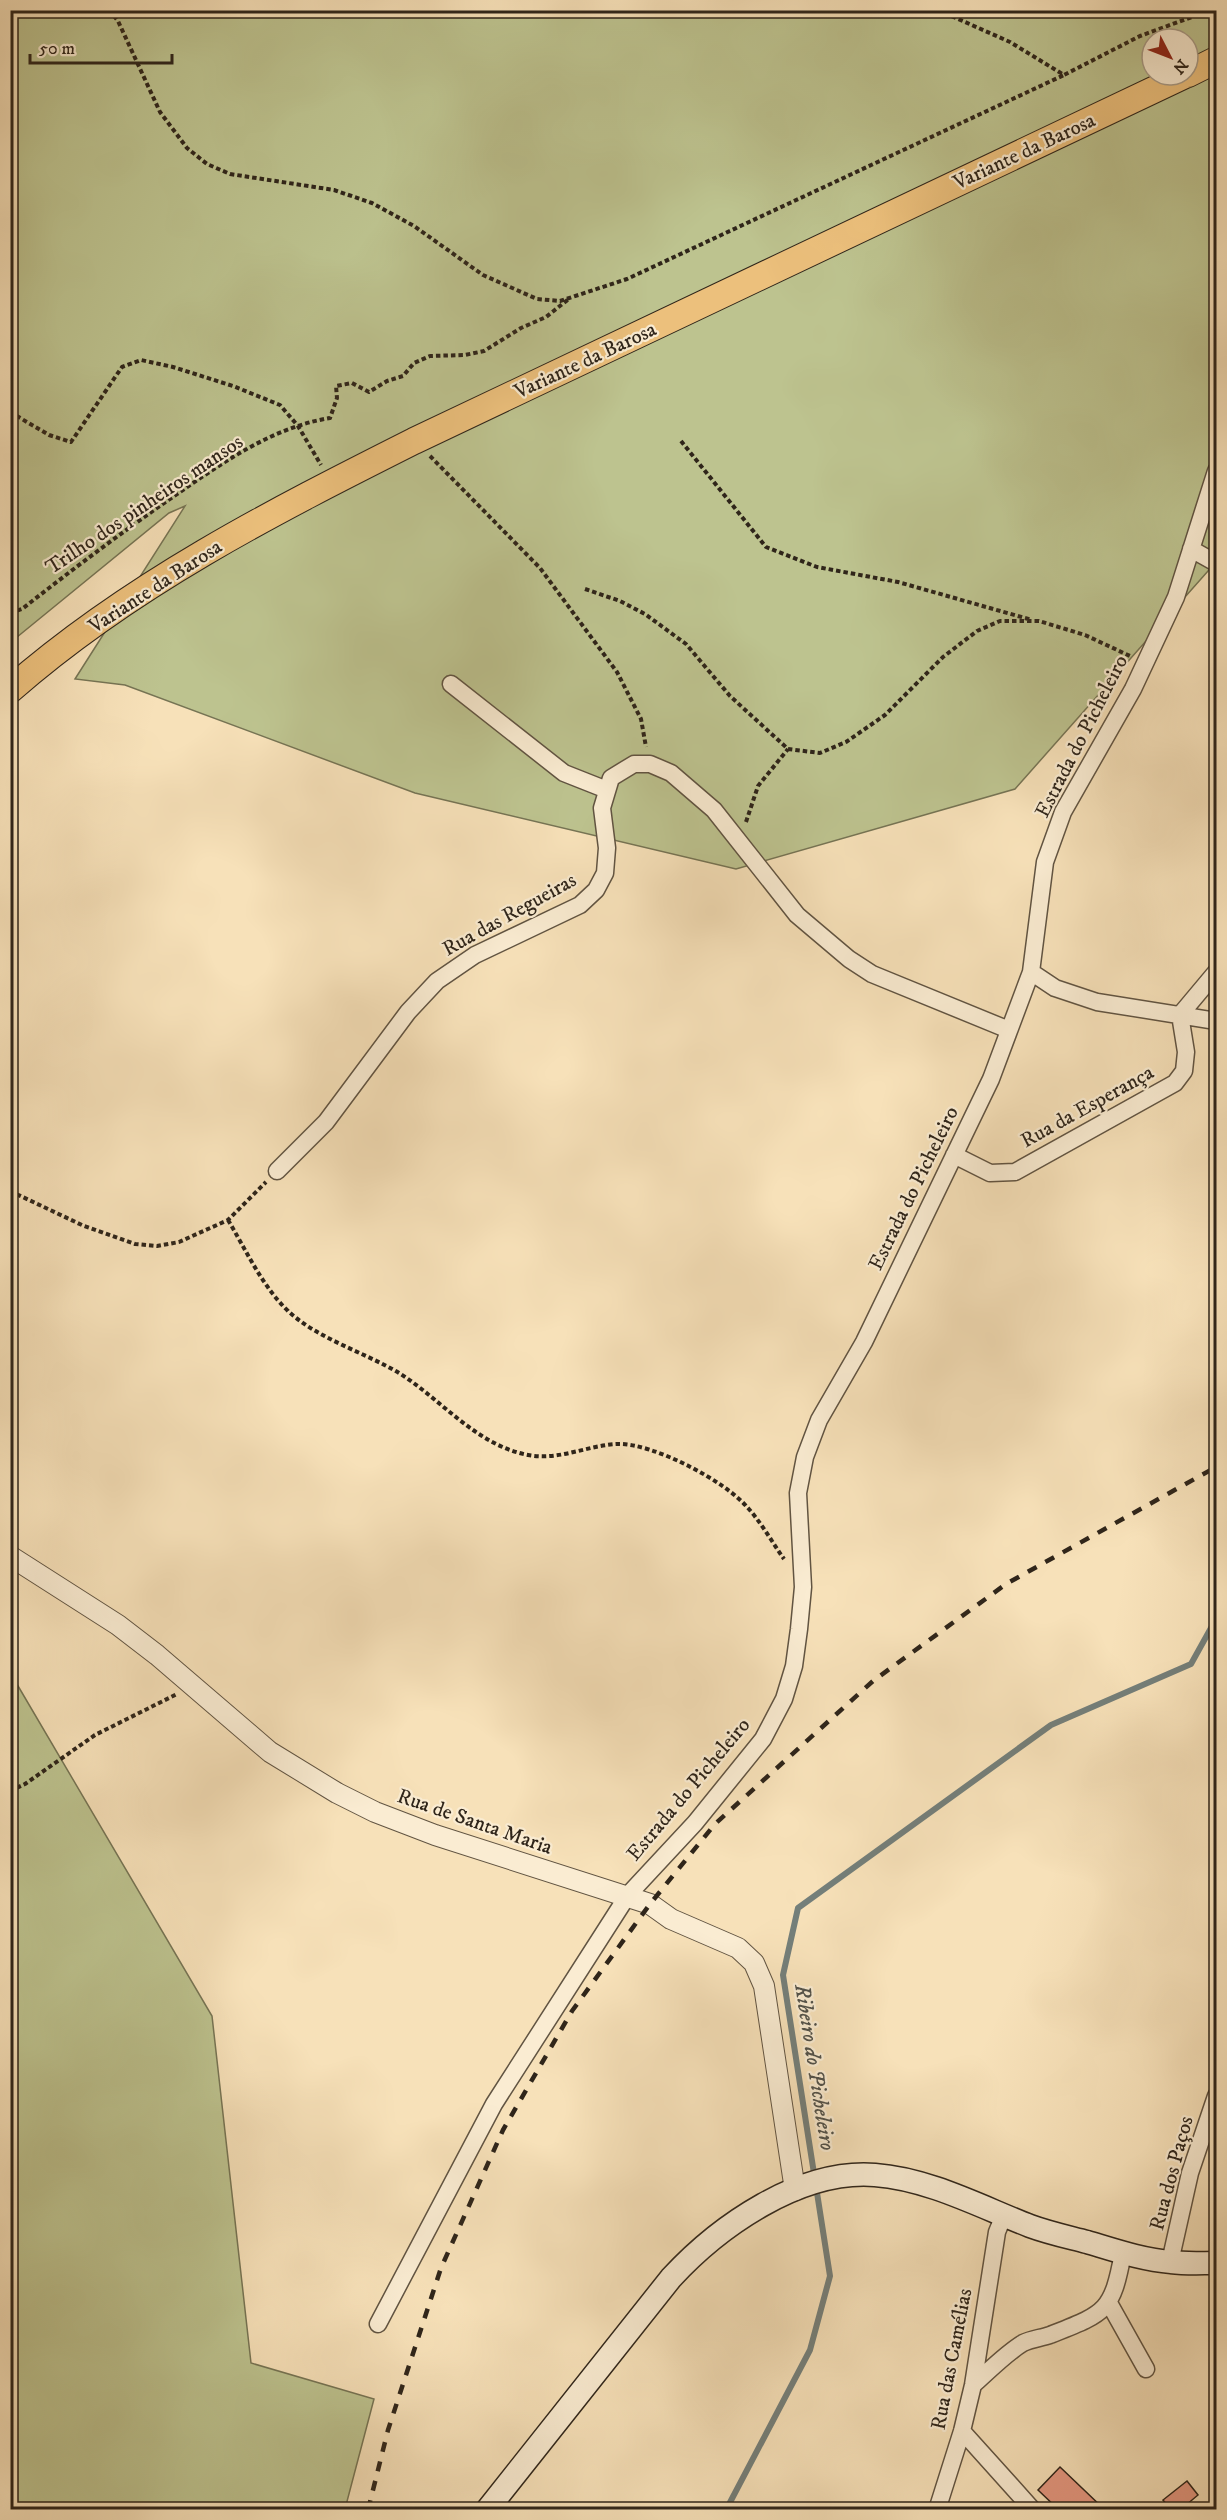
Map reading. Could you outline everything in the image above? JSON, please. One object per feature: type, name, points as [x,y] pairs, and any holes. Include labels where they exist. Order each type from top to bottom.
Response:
[{"type":"main road","name":"Variante da Barosa","points":[[1200,68],[1216,60]]},
{"type":"main road","name":"Variante da Barosa","points":[[10,690],[65,646],[176,568],[244,528],[414,441],[1160,87]]},
{"type":"main road","points":[[487,2510],[671,2278],[692,2256],[713,2236],[750,2212],[800,2188],[845,2176],[873,2175],[903,2179],[1034,2227],[1123,2253],[1170,2262],[1216,2264]]},
{"type":"street","name":"Estrada do Picheleiro","points":[[378,2324],[494,2103],[628,1895],[695,1822],[763,1739],[784,1699],[794,1666],[803,1587],[798,1493],[805,1457],[819,1420],[864,1342],[991,1079],[1030,972],[1045,862],[1063,812],[1133,689],[1176,597],[1216,471]]},
{"type":"street","points":[[1191,549],[1216,563]]},
{"type":"street","points":[[451,684],[564,773],[607,790],[611,778],[634,764],[650,764],[671,773],[714,810],[797,915],[849,959],[872,975],[1009,1030]]},
{"type":"street","name":"Rua das Regueiras","points":[[277,1171],[326,1122],[408,1012],[437,981],[475,955],[580,905],[597,890],[605,873],[607,848],[602,808],[607,790]]},
{"type":"street","points":[[1030,972],[1055,988],[1097,1002],[1216,1021]]},
{"type":"street","points":[[1180,1015],[1216,972]]},
{"type":"street","name":"Rua da Esperança","points":[[954,1155],[990,1173],[1015,1172],[1174,1083],[1184,1071],[1186,1052],[1180,1015]]},
{"type":"street","name":"Rua de Santa Maria","points":[[10,1556],[118,1625],[193,1685],[230,1720],[270,1752],[337,1794],[375,1812],[435,1835],[628,1895],[650,1904],[678,1923],[738,1948],[754,1963],[764,1986],[800,2188]]},
{"type":"street","name":"Rua dos Paços","points":[[1170,2262],[1190,2173],[1216,2096]]},
{"type":"street","name":"Rua das Camélias","points":[[937,2510],[946,2475],[962,2431],[973,2385],[997,2232],[1004,2216]]},
{"type":"street","points":[[973,2385],[1025,2342],[1046,2336],[1096,2315],[1109,2303],[1117,2286],[1123,2253]]},
{"type":"street","points":[[1109,2303],[1146,2368]]},
{"type":"street","points":[[962,2431],[1033,2510]]},
{"type":"path","points":[[109,10],[118,21],[160,112],[187,148],[207,164],[230,174],[334,190],[372,202],[414,226],[483,275],[537,299],[560,301],[627,279],[1064,75],[1140,36],[1211,10]]},
{"type":"path","points":[[938,10],[1010,42],[1064,75]]},
{"type":"path","name":"Trilho dos pinheiros mansos","points":[[10,613],[22,609],[152,511],[236,454],[298,426],[330,418],[337,398],[336,386],[352,383],[369,392],[387,381],[403,376],[414,363],[430,356],[465,355],[484,351],[546,316],[572,297]]},
{"type":"path","points":[[10,412],[49,435],[71,442],[122,367],[141,360],[173,366],[280,405],[298,426],[324,471]]},
{"type":"path","points":[[414,441],[540,568],[617,672],[641,719],[650,764]]},
{"type":"path","points":[[681,441],[766,547],[817,567],[898,582],[1039,621],[1085,635],[1145,662]]},
{"type":"path","points":[[585,589],[620,601],[645,614],[686,644],[730,696],[788,749],[820,753],[846,742],[885,715],[943,657],[976,631],[1000,621],[1039,621]]},
{"type":"path","points":[[743,846],[747,814],[758,786],[788,749]]},
{"type":"path","points":[[10,1191],[84,1226],[135,1244],[157,1246],[179,1242],[228,1220],[277,1171]]},
{"type":"path","points":[[228,1220],[270,1291],[289,1312],[309,1326],[400,1374],[453,1416],[503,1448],[530,1455],[553,1456],[619,1444],[641,1448],[684,1464],[716,1481],[747,1506],[784,1560]]},
{"type":"path","points":[[10,1791],[26,1784],[95,1735],[193,1685]]},
{"type":"green space","points":[[11,11],[1216,11],[1216,562],[1015,789],[736,869],[415,793],[125,685],[75,679],[185,506],[169,513],[11,642]]},
{"type":"green space","points":[[11,1674],[212,2016],[251,2363],[374,2399],[345,2509],[11,2509]]},
{"type":"building","points":[[1060,2467],[1105,2510],[1059,2510],[1038,2490]]},
{"type":"building","points":[[1187,2481],[1198,2495],[1180,2510],[1171,2510],[1163,2500]]},
{"type":"waterway","name":"Ribeiro do Picheleiro","points":[[726,2510],[810,2350],[830,2276],[783,1975],[798,1908],[1051,1725],[1191,1664],[1216,1619]]},
{"type":"railway","points":[[368,2510],[388,2430],[441,2268],[503,2130],[572,2011],[650,1904],[715,1824],[873,1681],[1006,1584],[1216,1467]]}]
